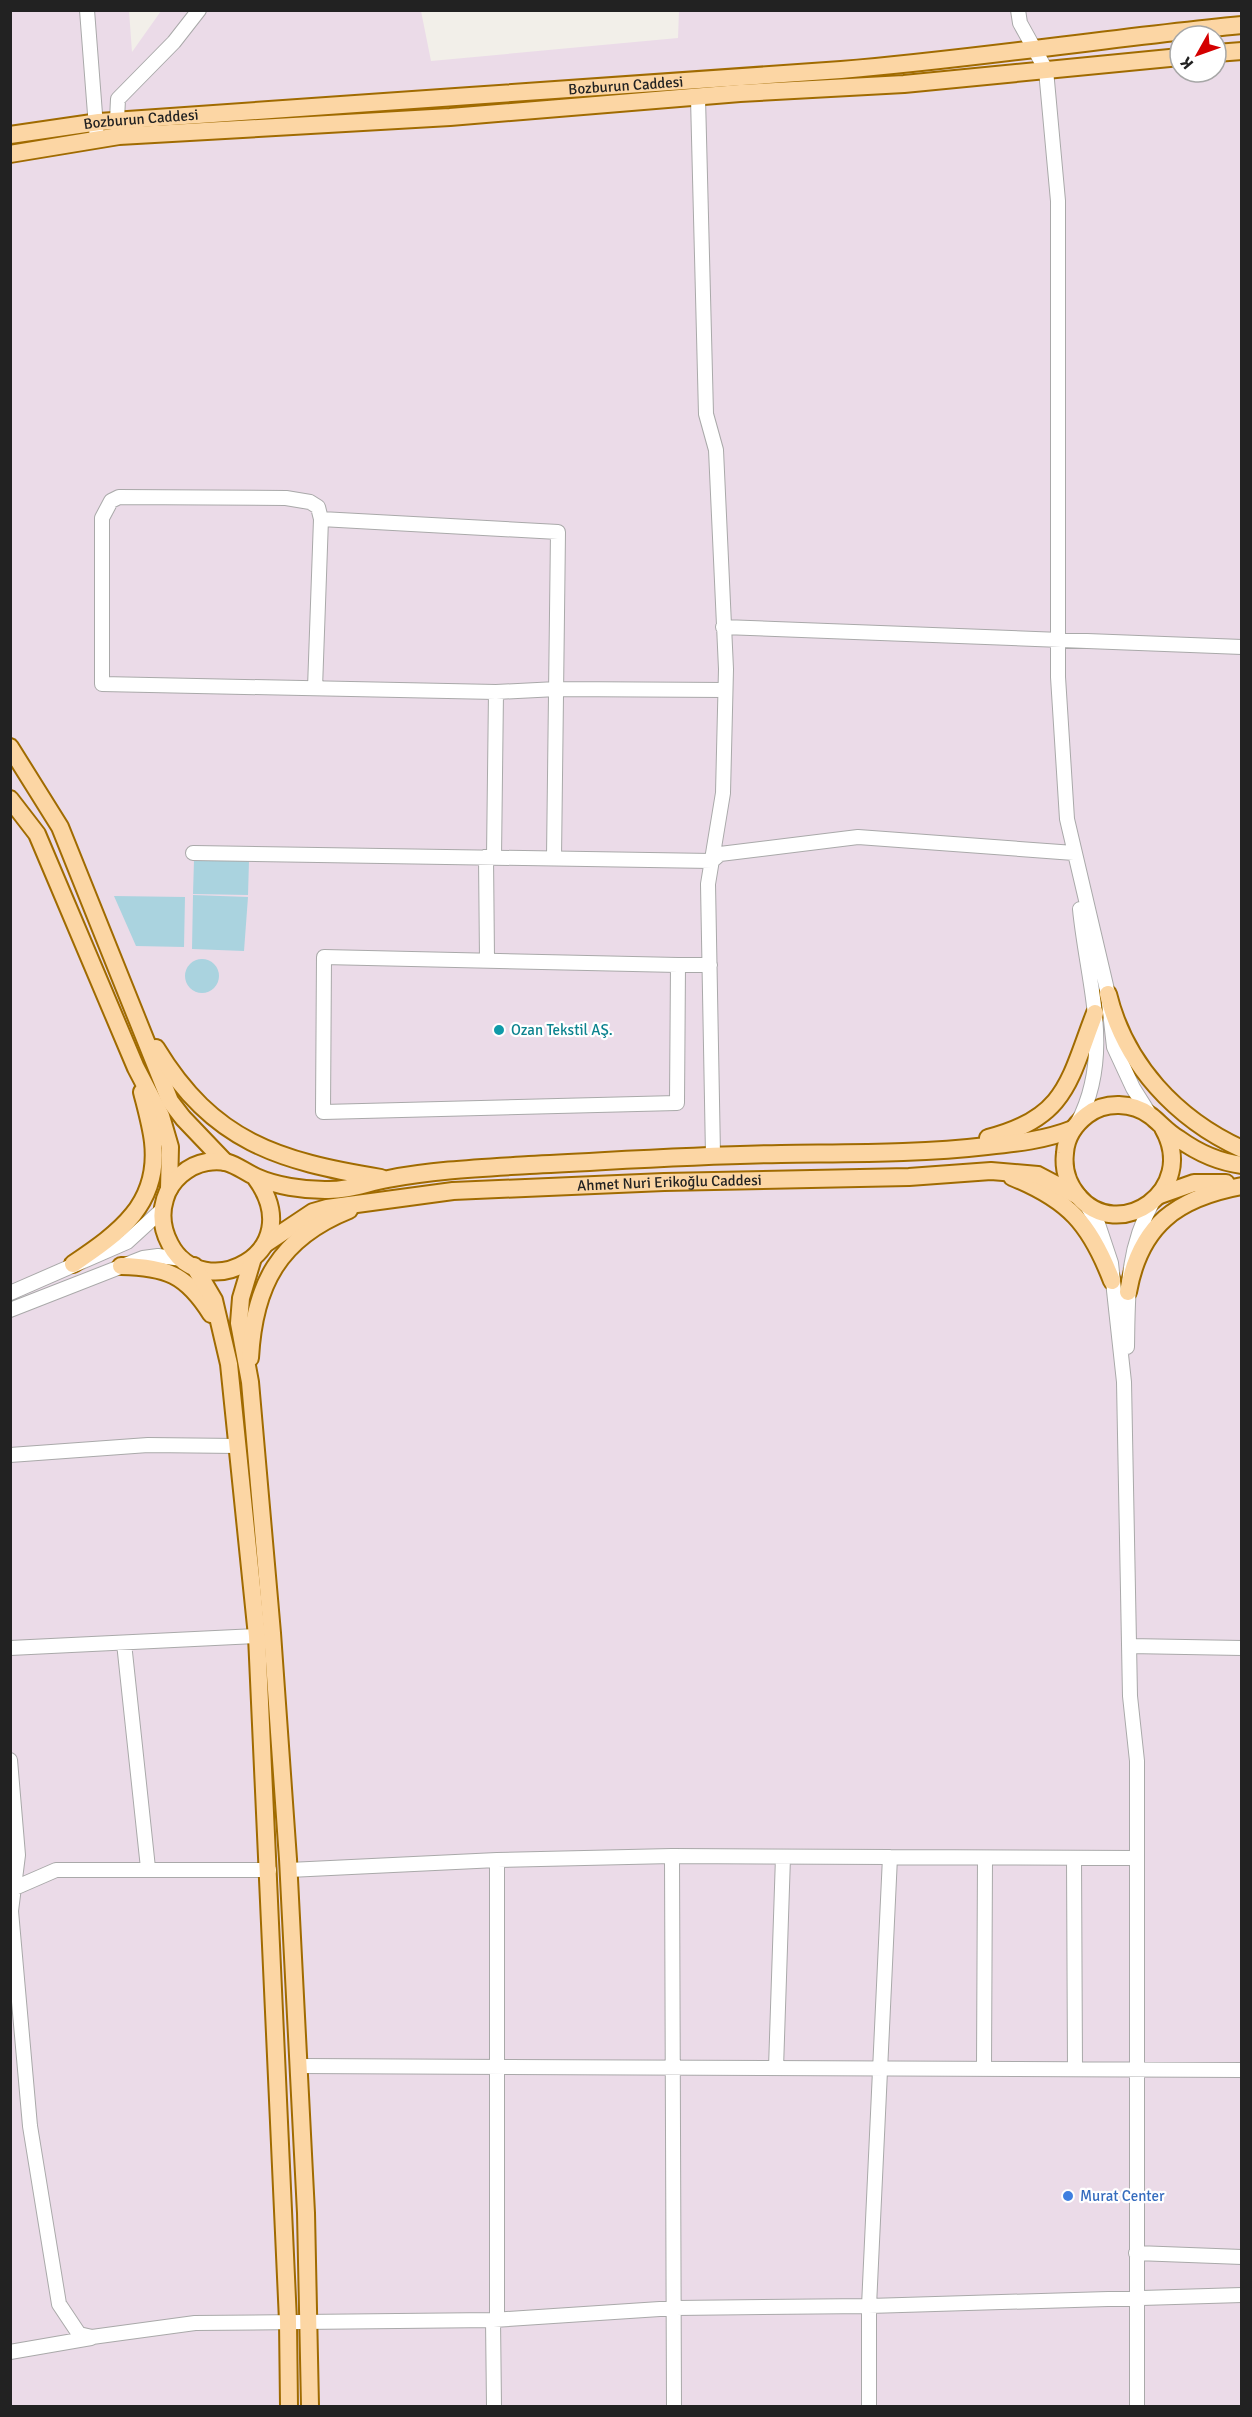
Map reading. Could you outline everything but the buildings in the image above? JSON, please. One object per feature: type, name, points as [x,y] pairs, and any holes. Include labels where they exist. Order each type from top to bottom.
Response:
[{"type":"main road","name":"Bozburun Caddesi","points":[[10,135],[117,120],[842,70],[1035,50],[1119,37],[1242,25]]},
{"type":"main road","name":"Bozburun Caddesi","points":[[10,154],[97,140],[904,84],[1168,58]]},
{"type":"main road","points":[[10,747],[60,827],[170,1101],[225,1162]]},
{"type":"main road","points":[[10,799],[36,834],[136,1068],[167,1131],[171,1162],[169,1190],[162,1210],[164,1233],[172,1249],[189,1263],[214,1300],[223,1336],[238,1446],[257,1636],[288,2321],[289,2406]]},
{"type":"main road","points":[[1108,994],[1114,1016],[1128,1047],[1154,1085],[1208,1132],[1242,1149]]},
{"type":"main road","points":[[942,1151],[1005,1134],[1050,1109],[1063,1095],[1071,1079],[1095,1013]]},
{"type":"main road","points":[[140,1022],[184,1088],[215,1119],[242,1137],[266,1150],[303,1163],[388,1179]]},
{"type":"main road","points":[[73,1264],[120,1230],[135,1216],[143,1202],[152,1172],[153,1142],[136,1068]]},
{"type":"main road","points":[[1242,1165],[1205,1154],[1163,1128],[1150,1115],[1136,1108],[1121,1105],[1098,1109],[1076,1125],[1066,1145],[1064,1163],[1068,1180],[1081,1199],[1098,1210],[1126,1213],[1194,1183],[1242,1185]]},
{"type":"main road","name":"Ahmet Nuri Erikoğlu Caddesi","points":[[255,1176],[297,1188],[350,1189],[388,1179],[455,1170],[713,1155],[942,1151],[1037,1140],[1076,1125]]},
{"type":"main road","points":[[1157,1198],[1167,1185],[1173,1162],[1169,1138],[1163,1128]]},
{"type":"main road","points":[[169,1190],[188,1169],[205,1162],[225,1162],[240,1166],[255,1176],[266,1191],[272,1209],[271,1227],[265,1244],[253,1258],[238,1268],[220,1272],[189,1263]]},
{"type":"main road","points":[[991,1171],[1034,1187],[1069,1209],[1096,1244],[1112,1281]]},
{"type":"main road","name":"Ahmet Nuri Erikoğlu Caddesi","points":[[265,1244],[313,1212],[341,1205],[464,1191],[664,1182],[909,1177],[991,1171],[1038,1175],[1081,1199]]},
{"type":"main road","points":[[1128,1292],[1139,1250],[1161,1222],[1182,1206],[1206,1194],[1242,1185]]},
{"type":"main road","points":[[250,1382],[254,1316],[267,1279],[281,1258],[309,1231],[334,1216],[367,1203]]},
{"type":"main road","points":[[253,1258],[241,1298],[238,1323],[250,1382],[272,1633],[288,1870],[299,2066],[310,2406]]},
{"type":"main road","points":[[121,1266],[151,1267],[179,1277],[201,1298],[223,1336]]},
{"type":"street","points":[[87,10],[97,140]]},
{"type":"street","points":[[117,120],[118,99],[174,42],[199,10]]},
{"type":"street","points":[[1018,10],[1020,23],[1046,70],[1058,201],[1058,640],[1067,819],[1108,994],[1114,1047],[1132,1088],[1150,1115]]},
{"type":"street","points":[[698,98],[706,414],[716,450],[725,690],[723,793],[708,884],[713,1155]]},
{"type":"street","points":[[315,688],[321,519],[318,507],[310,502],[286,498],[118,497],[111,501],[102,518],[102,684],[496,692],[557,689],[725,690]]},
{"type":"street","points":[[321,519],[558,532],[554,858]]},
{"type":"street","points":[[723,627],[1242,647]]},
{"type":"street","points":[[487,958],[496,692]]},
{"type":"street","points":[[193,853],[712,861],[720,854],[858,837],[1074,853]]},
{"type":"street","points":[[1074,853],[1082,930],[1095,1013],[1096,1073],[1090,1100],[1076,1125]]},
{"type":"street","points":[[678,965],[677,1103],[323,1112],[324,957],[487,958],[710,965]]},
{"type":"street","points":[[1137,2406],[1135,2296],[1137,1761],[1130,1696],[1124,1382],[1132,1249],[1157,1198]]},
{"type":"street","points":[[1081,1199],[1098,1224],[1109,1254],[1124,1382]]},
{"type":"street","points":[[10,1293],[127,1242],[162,1210]]},
{"type":"street","points":[[10,1310],[121,1266],[150,1257],[189,1263]]},
{"type":"street","points":[[10,1455],[148,1445],[238,1446]]},
{"type":"street","points":[[10,1648],[257,1636]]},
{"type":"street","points":[[124,1642],[148,1868]]},
{"type":"street","points":[[1129,1646],[1242,1648]]},
{"type":"street","points":[[10,1760],[18,1855],[11,1911],[30,2126],[58,2304],[79,2334],[92,2337]]},
{"type":"street","points":[[288,1870],[497,1860],[672,1856],[1137,1858]]},
{"type":"street","points":[[672,1856],[674,2406]]},
{"type":"street","points":[[776,2068],[783,1857]]},
{"type":"street","points":[[869,2406],[869,2306],[882,2068],[890,1857]]},
{"type":"street","points":[[984,2068],[985,1858]]},
{"type":"street","points":[[1074,1858],[1075,2069]]},
{"type":"street","points":[[494,2406],[497,1860]]},
{"type":"street","points":[[12,1889],[56,1870],[148,1868],[268,1870]]},
{"type":"street","points":[[299,2066],[1242,2070]]},
{"type":"street","points":[[1136,2253],[1242,2257]]},
{"type":"street","points":[[10,2352],[92,2337],[195,2323],[309,2320],[495,2320],[675,2308],[869,2306],[1135,2296],[1242,2295]]},
{"type":"shaded area","points":[[11,11],[129,11],[132,52],[161,11],[421,11],[431,61],[678,38],[679,11],[1241,11],[1241,2406],[11,2406]]},
{"type":"water","points":[[194,860],[249,861],[248,895],[193,894]]},
{"type":"water","points":[[193,895],[248,897],[244,951],[192,949]]},
{"type":"water","points":[[114,896],[185,897],[184,947],[136,946]]},
{"type":"water","points":[[202,959],[214,964],[219,976],[214,988],[202,993],[190,988],[185,976],[190,964]]},
{"type":"place","name":"Ozan Tekstil AŞ.","points":[[499,1030]]},
{"type":"place","name":"Murat Center","points":[[1068,2196]]}]
